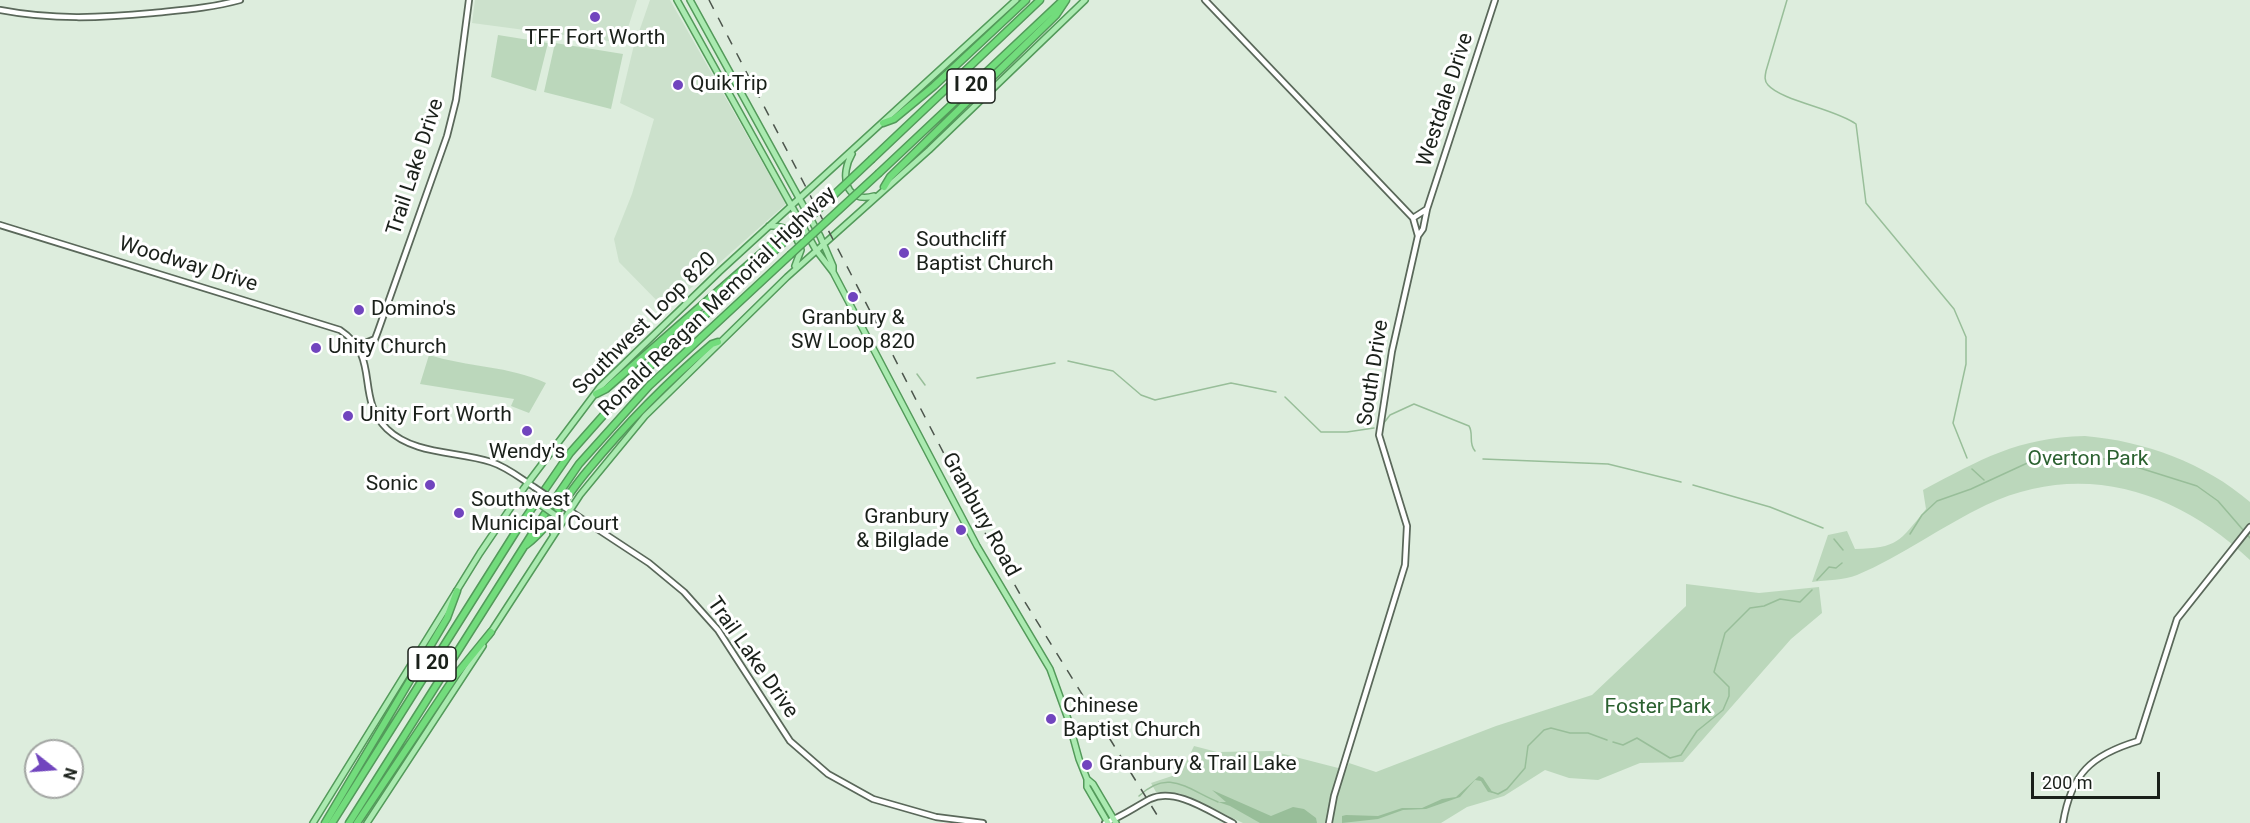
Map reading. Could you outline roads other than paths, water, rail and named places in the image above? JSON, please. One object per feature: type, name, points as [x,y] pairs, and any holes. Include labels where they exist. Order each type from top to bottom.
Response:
[{"type":"highway","points":[[883,123],[894,119],[934,86],[1026,0]]},
{"type":"highway","name":"Ronald Reagan Memorial Highway","points":[[332,823],[521,524],[570,453],[644,371],[782,239],[793,233],[1040,0]]},
{"type":"highway","points":[[884,188],[890,177],[1056,15],[1064,0]]},
{"type":"highway","name":"Ronald Reagan Memorial Highway","points":[[349,823],[521,549],[565,483],[612,424],[667,369],[1064,0]]},
{"type":"highway","points":[[596,394],[782,239]]},
{"type":"highway","points":[[521,549],[539,536],[570,491],[641,409],[683,369],[712,344],[718,342]]},
{"type":"highway","points":[[325,823],[447,618],[457,591]]},
{"type":"highway","points":[[357,823],[456,675],[491,632]]},
{"type":"main road","name":"Granbury Road","points":[[677,0],[816,250],[832,272],[977,546],[1050,669],[1087,779],[1093,784],[1110,822]]},
{"type":"main road","name":"Granbury Road","points":[[690,0],[824,244],[833,266],[832,272]]},
{"type":"main road","name":"Southwest Loop 820","points":[[313,823],[516,499],[596,394],[619,368],[769,226],[1016,0]]},
{"type":"main road","points":[[367,823],[551,538],[567,509],[633,429],[718,342],[874,196],[1017,67],[1085,0]]},
{"type":"main road","points":[[854,150],[844,167],[845,182],[859,197],[874,196]]},
{"type":"main road","points":[[769,226],[787,229],[801,248],[799,260],[787,277]]},
{"type":"main road","points":[[516,499],[528,496],[555,515],[551,538]]},
{"type":"street","points":[[0,10],[45,17],[108,19],[204,8],[240,0]]},
{"type":"street","name":"Trail Lake Drive","points":[[469,0],[456,100],[447,136],[375,339],[360,348],[372,405],[383,424],[393,434],[415,446],[493,463],[528,483],[650,563],[684,592],[718,630],[790,741],[828,774],[873,799],[936,817],[983,823]]},
{"type":"street","name":"South Drive","points":[[1205,0],[1413,218],[1418,236],[1392,351],[1379,435],[1407,526],[1406,556],[1334,795],[1329,823]]},
{"type":"street","name":"Westdale Drive","points":[[1418,236],[1423,229],[1427,209],[1495,0]]},
{"type":"street","points":[[1413,218],[1427,209]]},
{"type":"street","name":"Woodway Drive","points":[[0,225],[329,326],[352,338],[360,348]]},
{"type":"street","points":[[2063,823],[2074,785],[2090,762],[2110,750],[2138,741],[2177,619],[2249,527]]},
{"type":"street","points":[[1110,822],[1150,799],[1165,796],[1179,798],[1233,823]]},
{"type":"waterway","points":[[1787,0],[1766,71],[1766,82],[1775,91],[1785,96],[1836,114],[1856,124],[1866,203],[1954,309],[1966,337],[1966,364],[1953,423],[1967,458]]},
{"type":"waterway","points":[[1068,361],[1113,371],[1141,395],[1155,400],[1231,383],[1276,392]]},
{"type":"waterway","points":[[977,378],[1055,363]]},
{"type":"waterway","points":[[917,374],[925,385]]},
{"type":"waterway","points":[[1285,397],[1321,432],[1347,432],[1374,428]]},
{"type":"waterway","points":[[1383,424],[1390,415],[1414,404],[1469,426],[1475,451]]},
{"type":"waterway","points":[[1483,459],[1608,464],[1681,482]]},
{"type":"waterway","points":[[1910,534],[1922,515],[1937,501],[1971,489],[2036,459],[2111,459],[2197,486],[2218,501],[2250,538]]},
{"type":"waterway","points":[[1972,469],[1984,480]]},
{"type":"waterway","points":[[1693,485],[1770,507],[1823,528]]},
{"type":"waterway","points":[[1834,539],[1843,550]]},
{"type":"waterway","points":[[1817,580],[1829,567],[1836,568],[1842,563]]},
{"type":"waterway","points":[[1613,742],[1623,745],[1637,738],[1670,758],[1681,755],[1697,731],[1723,710],[1729,696],[1729,687],[1714,672],[1725,633],[1750,608],[1764,606],[1780,599],[1800,602],[1812,590]]},
{"type":"waterway","points":[[1492,792],[1498,794],[1507,789],[1525,768],[1528,746],[1544,730],[1551,728],[1570,733],[1588,733],[1607,740]]},
{"type":"waterway","points":[[1139,796],[1159,783],[1169,782],[1187,787],[1218,802]]},
{"type":"railway","points":[[709,0],[984,531],[1020,594],[1162,823]]},
{"type":"place","name":"TFF Fort Worth","points":[[595,17]]},
{"type":"place","name":"QuikTrip","points":[[678,85]]},
{"type":"place","name":"Southcliff Baptist Church","points":[[904,253]]},
{"type":"place","name":"Granbury & SW Loop 820","points":[[853,297]]},
{"type":"place","name":"Domino's","points":[[359,310]]},
{"type":"place","name":"Unity Church","points":[[316,348]]},
{"type":"place","name":"Unity Fort Worth","points":[[348,416]]},
{"type":"place","name":"Wendy's","points":[[527,431]]},
{"type":"place","name":"Sonic","points":[[430,485]]},
{"type":"place","name":"Southwest Municipal Court","points":[[459,513]]},
{"type":"place","name":"Granbury & Bilglade","points":[[961,530]]},
{"type":"place","name":"Chinese Baptist Church","points":[[1051,719]]},
{"type":"place","name":"Granbury & Trail Lake","points":[[1087,765]]},
{"type":"park label","name":"Overton Park","points":[[2088,460]]},
{"type":"park label","name":"Foster Park","points":[[1658,708]]}]
